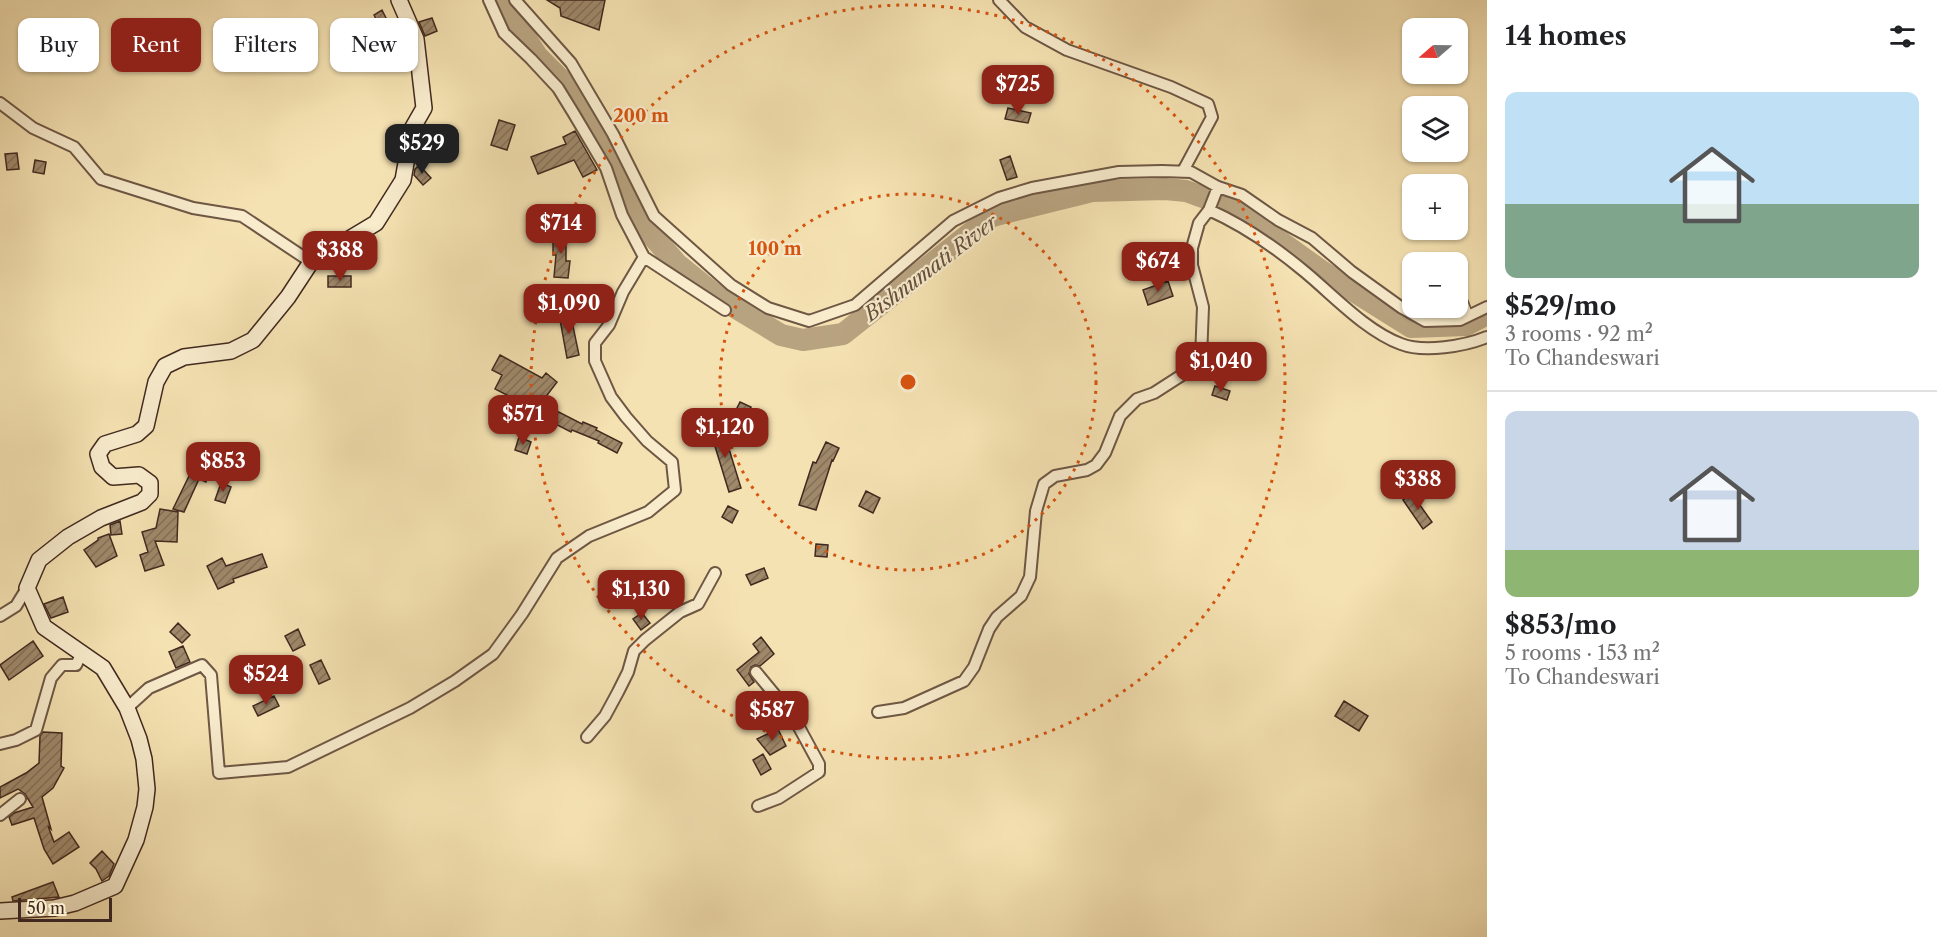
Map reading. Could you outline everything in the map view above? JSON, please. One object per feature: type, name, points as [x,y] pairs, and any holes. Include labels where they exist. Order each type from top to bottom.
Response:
[{"type":"street","points":[[0,616],[16,606],[39,560],[68,537],[101,518],[142,502],[150,494],[150,483],[139,476],[113,477],[102,467],[98,454],[105,444],[137,434],[146,426],[156,382],[165,366],[184,357],[231,351],[253,340],[288,297],[311,262],[376,223],[403,180],[412,129],[424,108],[416,39],[399,0]]},
{"type":"street","points":[[489,0],[504,33],[558,88],[569,105],[606,168],[622,215],[644,257],[725,310]]},
{"type":"street","points":[[515,0],[571,63],[613,134],[654,216],[731,285],[768,308],[809,321],[855,305],[954,221],[999,198],[1032,188],[1119,172],[1191,172],[1216,191],[1242,195],[1278,220],[1312,238],[1361,278],[1402,308],[1425,321],[1460,320],[1487,308]]},
{"type":"street","points":[[999,0],[1025,27],[1067,50],[1171,87],[1208,104],[1212,117],[1183,171]]},
{"type":"street","points":[[0,103],[33,128],[74,147],[100,178],[193,208],[242,216],[311,262]]},
{"type":"street","points":[[878,712],[904,708],[964,681],[974,667],[989,629],[997,617],[1021,596],[1030,576],[1036,511],[1044,484],[1055,476],[1087,470],[1096,465],[1105,453],[1119,416],[1137,399],[1154,393],[1196,366],[1201,358],[1203,306],[1192,265],[1192,248],[1199,223],[1209,210],[1216,191]]},
{"type":"street","points":[[1209,210],[1269,242],[1371,327],[1400,344],[1418,349],[1470,344],[1487,337]]},
{"type":"street","points":[[127,708],[149,688],[202,665],[211,675],[219,773],[288,767],[410,708],[494,654],[557,558],[589,536],[648,512],[675,490],[672,462],[647,441],[610,397],[595,361],[595,342],[609,325],[623,292],[644,257]]},
{"type":"street","points":[[587,737],[605,716],[628,672],[634,651],[645,639],[680,612],[698,604],[716,573]]},
{"type":"street","points":[[0,911],[54,908],[75,903],[116,886],[136,840],[145,807],[147,789],[144,759],[127,708],[103,668],[44,627],[27,588]]},
{"type":"street","points":[[0,744],[16,740],[36,730],[51,678],[62,665],[76,665],[82,653]]},
{"type":"street","points":[[756,672],[794,718],[819,764],[819,772],[779,798],[758,806]]},
{"type":"street","points":[[0,815],[20,799]]},
{"type":"lane","points":[[1468,310],[1470,315]]},
{"type":"building","points":[[547,0],[605,0],[599,30],[561,16],[560,8]]},
{"type":"building","points":[[382,10],[386,18],[376,18],[374,15]]},
{"type":"building","points":[[432,18],[437,31],[425,36],[419,22]]},
{"type":"building","points":[[1008,108],[1031,113],[1028,123],[1005,119]]},
{"type":"building","points":[[499,120],[515,125],[507,150],[491,145]]},
{"type":"building","points":[[575,131],[597,170],[583,177],[574,160],[538,174],[531,157],[566,144],[563,137]]},
{"type":"building","points":[[421,132],[429,134],[426,151],[418,149]]},
{"type":"building","points":[[17,153],[19,169],[7,170],[5,154]]},
{"type":"building","points":[[1010,156],[1017,177],[1007,180],[1000,160]]},
{"type":"building","points":[[35,160],[46,162],[44,174],[33,172]]},
{"type":"building","points":[[419,165],[431,178],[423,185],[414,175]]},
{"type":"building","points":[[559,227],[566,227],[566,261],[570,261],[568,278],[554,277],[556,255],[553,255],[553,237],[558,237]]},
{"type":"building","points":[[328,276],[351,276],[351,287],[328,287]]},
{"type":"building","points":[[1168,281],[1173,296],[1148,305],[1143,290]]},
{"type":"building","points":[[570,312],[579,355],[567,358],[559,314]]},
{"type":"building","points":[[500,355],[542,378],[546,373],[557,382],[541,403],[582,424],[583,422],[597,428],[596,430],[622,443],[617,453],[598,443],[599,441],[572,430],[571,432],[530,411],[532,408],[495,389],[502,375],[492,370]]},
{"type":"building","points":[[1215,386],[1230,391],[1227,400],[1212,395]]},
{"type":"building","points":[[740,402],[751,407],[746,417],[735,412]]},
{"type":"building","points":[[722,426],[741,488],[729,492],[710,430]]},
{"type":"building","points":[[519,437],[531,442],[527,454],[515,450]]},
{"type":"building","points":[[826,442],[839,448],[832,460],[816,510],[799,505],[813,462],[816,463]]},
{"type":"building","points":[[197,468],[209,472],[206,482],[199,479],[184,512],[173,509],[190,474],[194,476]]},
{"type":"building","points":[[221,483],[231,487],[225,503],[215,500]]},
{"type":"building","points":[[866,491],[880,498],[873,513],[859,506]]},
{"type":"building","points":[[1412,494],[1432,522],[1423,529],[1403,500]]},
{"type":"building","points":[[728,506],[738,511],[732,523],[722,517]]},
{"type":"building","points":[[160,509],[178,512],[177,542],[155,541],[164,565],[145,571],[140,555],[148,552],[142,532],[156,528]]},
{"type":"building","points":[[120,521],[122,534],[111,535],[110,525]]},
{"type":"building","points":[[109,534],[117,556],[96,567],[84,550],[98,538]]},
{"type":"building","points":[[816,544],[828,545],[827,557],[815,556]]},
{"type":"building","points":[[262,554],[267,567],[233,579],[234,582],[218,589],[207,566],[222,558],[226,566]]},
{"type":"building","points":[[764,568],[768,578],[751,585],[746,575]]},
{"type":"building","points":[[63,597],[68,612],[51,618],[44,604]]},
{"type":"building","points":[[642,613],[650,623],[641,630],[633,619]]},
{"type":"building","points":[[178,623],[190,635],[182,643],[170,632]]},
{"type":"building","points":[[298,629],[305,645],[293,651],[285,636]]},
{"type":"building","points":[[761,637],[774,654],[760,666],[751,667],[749,674],[754,682],[749,686],[737,670],[759,652],[753,644]]},
{"type":"building","points":[[33,641],[43,656],[9,680],[0,665]]},
{"type":"building","points":[[183,646],[190,662],[176,668],[169,652]]},
{"type":"building","points":[[321,660],[330,679],[319,684],[310,665]]},
{"type":"building","points":[[764,694],[771,702],[758,708],[754,698]]},
{"type":"building","points":[[274,696],[279,706],[258,716],[253,706]]},
{"type":"building","points":[[1344,701],[1368,716],[1359,731],[1335,716]]},
{"type":"building","points":[[778,729],[786,746],[770,755],[757,739]]},
{"type":"building","points":[[43,732],[62,733],[61,766],[64,768],[53,788],[42,797],[51,829],[48,826],[54,842],[69,832],[79,847],[53,864],[44,849],[34,818],[12,825],[9,817],[33,807],[25,794],[18,789],[0,798],[0,787],[39,763],[40,736]]},
{"type":"building","points":[[763,754],[771,769],[761,775],[753,760]]},
{"type":"building","points":[[102,851],[114,864],[109,876],[102,881],[90,863]]},
{"type":"building","points":[[53,882],[59,897],[13,901],[12,897]]},
{"type":"waterway","name":"Bishnumati River","points":[[501,0],[537,56],[579,98],[620,169],[650,233],[677,264],[718,297],[781,335],[803,340],[843,334],[992,216],[1092,191],[1165,189],[1186,191],[1233,208],[1320,270],[1411,327],[1466,325],[1487,314]]}]
